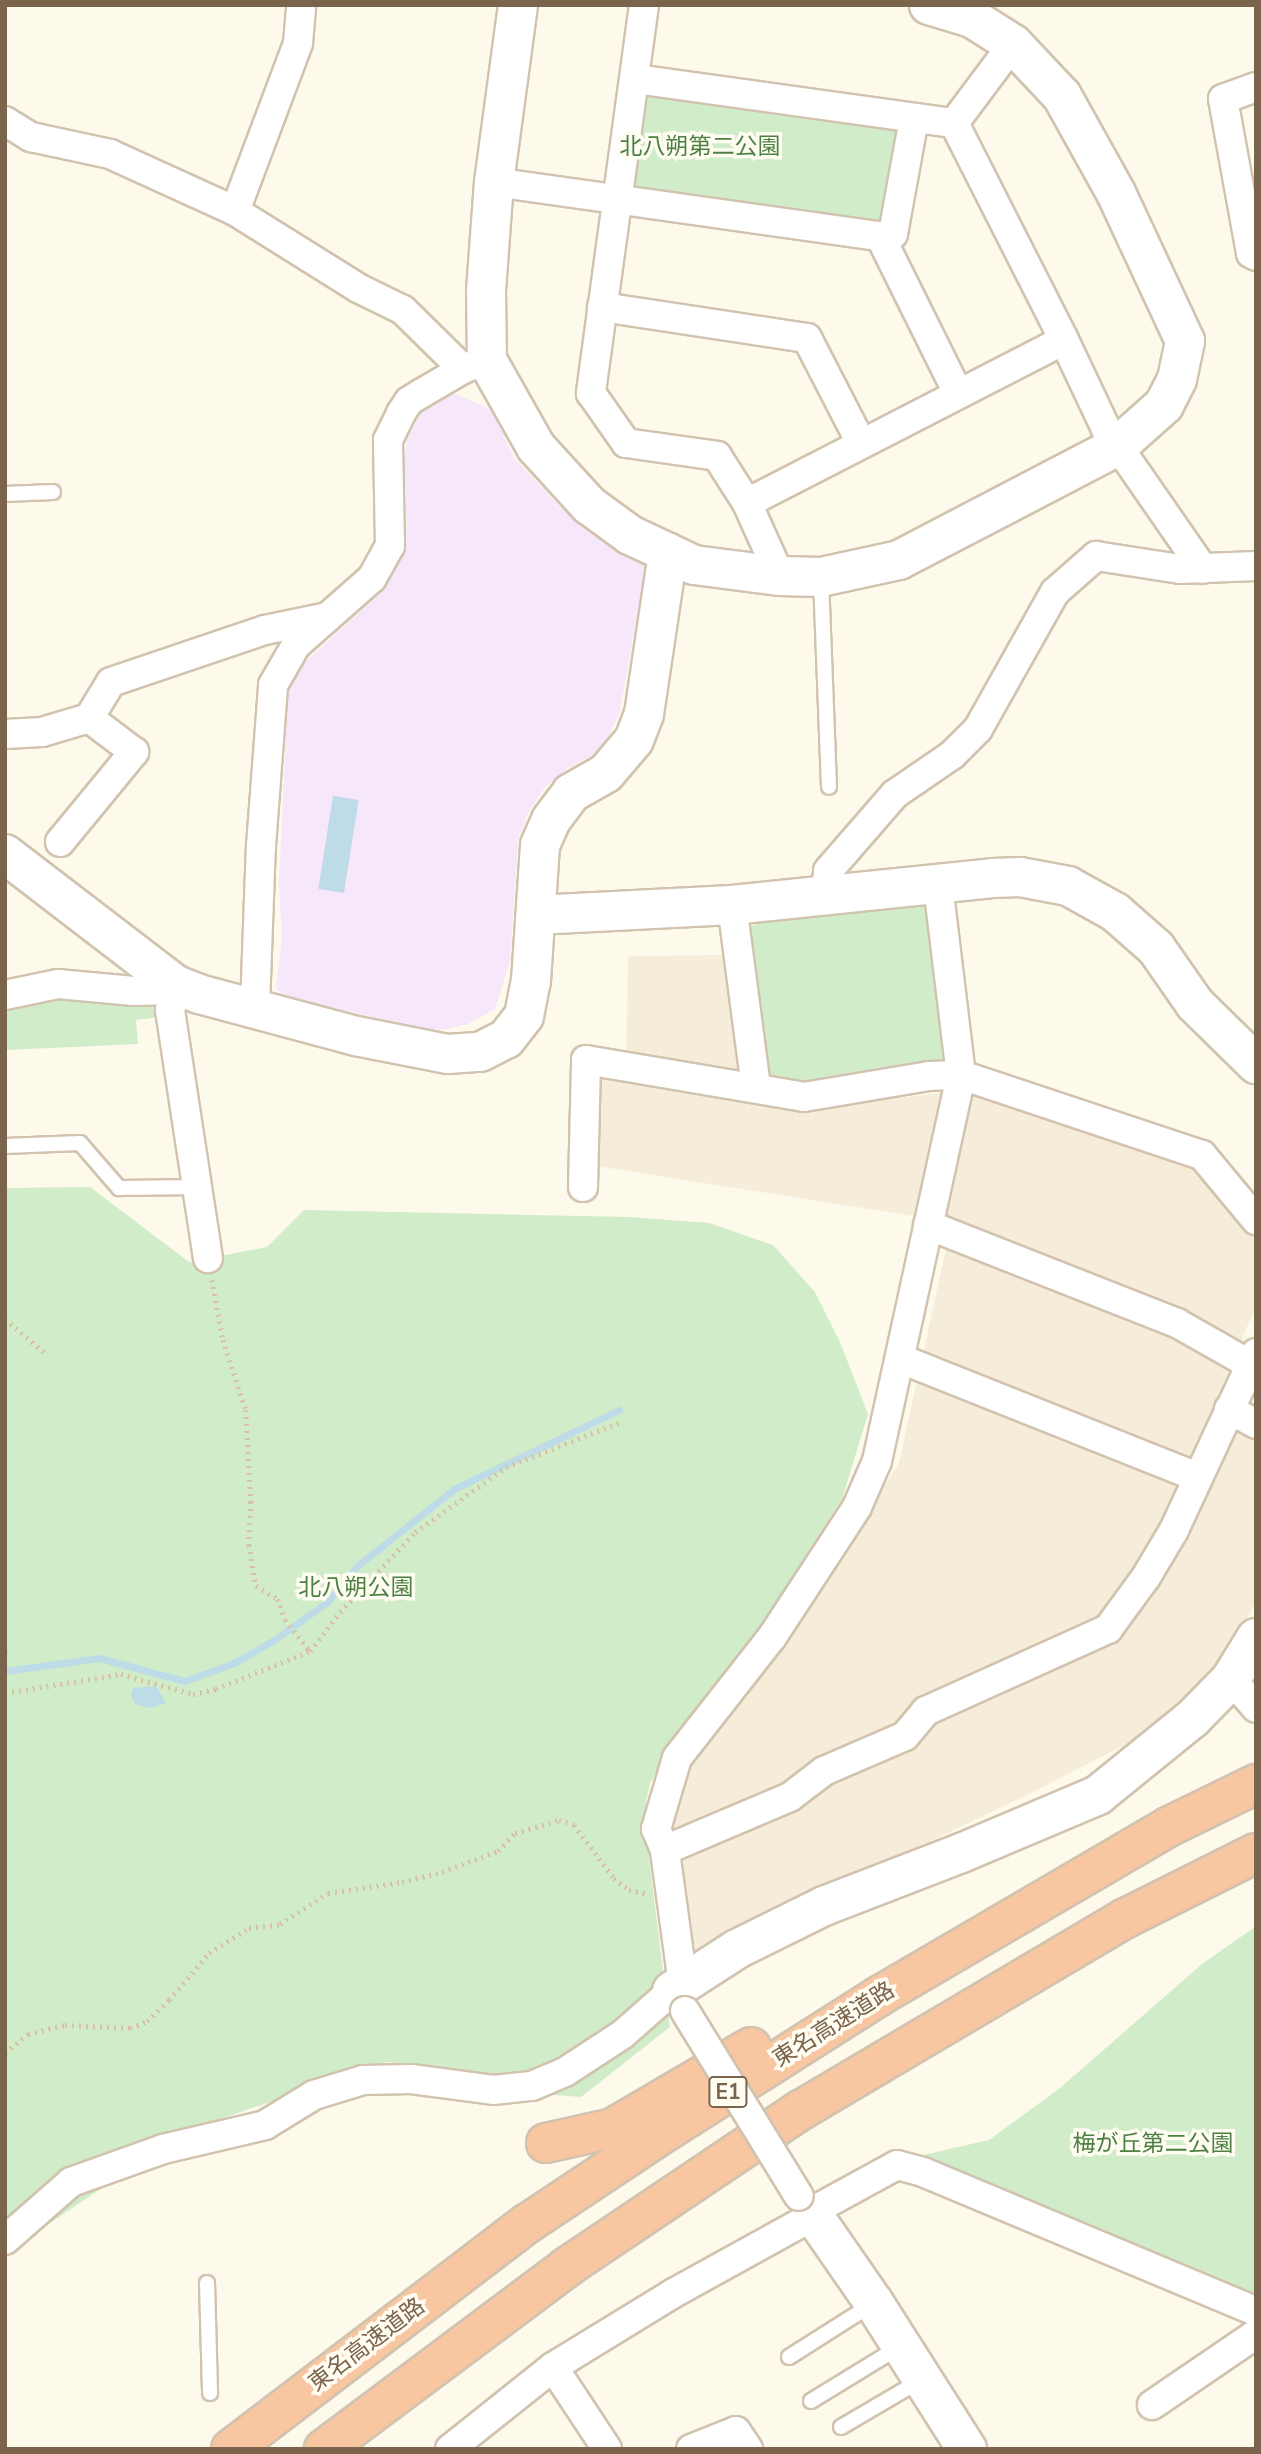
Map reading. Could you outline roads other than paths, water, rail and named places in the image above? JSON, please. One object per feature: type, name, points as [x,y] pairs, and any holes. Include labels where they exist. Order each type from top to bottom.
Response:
[{"type":"highway","name":"東名高速道路","points":[[231,2449],[528,2223],[646,2144],[879,1996],[1170,1826],[1256,1784]]},
{"type":"highway","points":[[546,2143],[613,2128],[851,1989],[1018,1900],[1170,1826]]},
{"type":"highway","name":"E1","points":[[324,2449],[567,2267],[801,2110],[1126,1917],[1256,1853]]},
{"type":"street","points":[[235,211],[298,43],[301,5]]},
{"type":"street","points":[[475,364],[486,291],[495,182],[518,5]]},
{"type":"street","points":[[644,5],[591,393],[626,443],[717,456],[747,503],[780,576]]},
{"type":"street","points":[[5,121],[31,137],[110,154],[235,211],[358,288],[403,310],[475,364],[536,447],[589,505],[629,535],[694,565],[780,576],[821,577],[898,559],[1118,446],[1164,405],[1177,379],[1185,341],[1116,193],[1062,96],[1013,44],[972,18],[929,5]]},
{"type":"street","points":[[954,123],[1013,44]]},
{"type":"street","points":[[636,79],[954,123]]},
{"type":"street","points":[[1256,88],[1223,99],[1251,253],[1256,256]]},
{"type":"street","points":[[495,182],[880,236],[893,234],[914,119]]},
{"type":"street","points":[[954,123],[1106,429],[1203,569]]},
{"type":"street","points":[[880,236],[958,393]]},
{"type":"street","points":[[602,307],[807,338],[861,443]]},
{"type":"street","points":[[747,503],[1064,340]]},
{"type":"street","points":[[255,1007],[261,846],[273,685],[296,645],[372,578],[390,546],[388,440],[401,413],[409,401],[475,364]]},
{"type":"street","points":[[5,995],[58,984],[134,991],[176,987],[369,1039],[449,1054],[480,1052],[506,1039],[524,1016],[531,981],[540,845],[551,820],[571,793],[606,774],[634,740],[643,714],[668,553]]},
{"type":"street","points":[[825,897],[828,871],[895,794],[952,755],[978,729],[1050,600],[1061,585],[1096,556],[1180,569],[1256,566]]},
{"type":"street","points":[[5,734],[42,732],[89,718],[111,682],[265,630],[331,616]]},
{"type":"street","points":[[89,718],[134,752],[34,857],[176,987]]},
{"type":"street","points":[[536,915],[732,905],[1020,877],[1068,886],[1115,912],[1156,948],[1195,1004],[1256,1064]]},
{"type":"street","points":[[938,885],[961,1075],[877,1461],[856,1507],[772,1637],[677,1758],[656,1829],[665,1850],[680,1995],[805,2204],[874,2303],[963,2447]]},
{"type":"street","points":[[732,905],[756,1087]]},
{"type":"street","points":[[176,987],[170,1010],[208,1258]]},
{"type":"street","points":[[583,1188],[586,1060],[804,1097],[929,1076],[961,1075],[1202,1155],[1256,1220]]},
{"type":"street","points":[[665,1850],[790,1797],[824,1771],[905,1736],[926,1711],[1108,1629],[1146,1577],[1167,1542],[1254,1359],[1177,1323],[928,1225]]},
{"type":"street","points":[[901,1359],[1197,1477]]},
{"type":"street","points":[[1229,1409],[1256,1424]]},
{"type":"street","points":[[5,2240],[71,2182],[163,2149],[265,2125],[314,2095],[363,2080],[411,2079],[493,2090],[532,2086],[565,2072],[680,1995],[737,1949],[824,1906],[961,1853],[1098,1795],[1192,1718],[1231,1679],[1256,1638]]},
{"type":"street","points":[[1231,1679],[1256,1708]]},
{"type":"street","points":[[805,2204],[897,2165],[923,2172],[1256,2311]]},
{"type":"street","points":[[450,2449],[553,2367],[672,2294],[804,2221],[805,2204]]},
{"type":"street","points":[[1152,2405],[1256,2334]]},
{"type":"street","points":[[553,2367],[607,2449]]},
{"type":"street","points":[[691,2449],[736,2431],[748,2449]]},
{"type":"lane","points":[[5,494],[53,492]]},
{"type":"lane","points":[[821,577],[829,787]]},
{"type":"lane","points":[[5,1146],[80,1143],[119,1188],[197,1187]]},
{"type":"lane","points":[[207,2283],[210,2393]]},
{"type":"lane","points":[[789,2357],[874,2303]]},
{"type":"lane","points":[[811,2401],[901,2345]]},
{"type":"lane","points":[[841,2427],[923,2379]]},
{"type":"water","points":[[333,796],[359,800],[344,893],[318,889]]},
{"type":"water","points":[[156,1686],[166,1703],[150,1708],[135,1704],[131,1695],[133,1688]]},
{"type":"waterway","points":[[5,1671],[99,1658],[185,1681],[234,1663],[274,1640],[327,1602],[357,1566],[454,1489],[619,1410]]},
{"type":"park label","name":"北八朔第二公園","points":[[700,147]]},
{"type":"park label","name":"北八朔公園","points":[[356,1588]]},
{"type":"park label","name":"梅が丘第二公園","points":[[1153,2144]]}]
